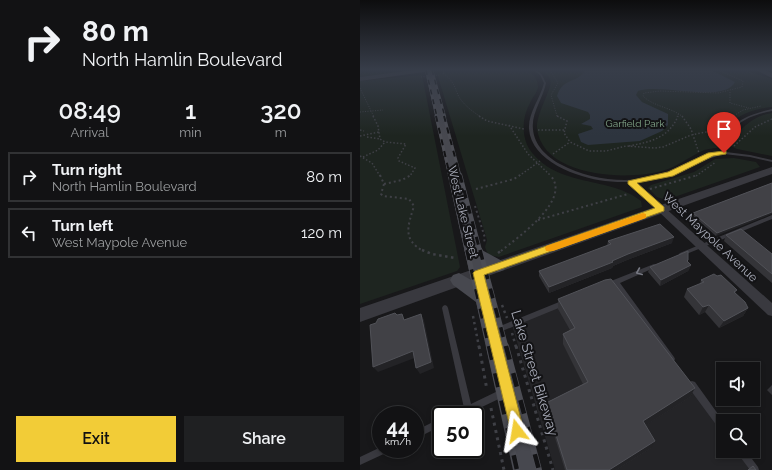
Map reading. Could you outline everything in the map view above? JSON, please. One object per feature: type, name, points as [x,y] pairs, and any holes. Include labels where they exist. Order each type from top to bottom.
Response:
[{"type":"main road","name":"West Lake Street","points":[[433,92],[473,252],[469,277],[501,329],[498,395],[526,470]]},
{"type":"main road","points":[[464,216],[458,226],[469,277]]},
{"type":"main road","points":[[473,252],[496,261]]},
{"type":"street","points":[[360,315],[469,277],[496,261],[661,209],[772,170]]},
{"type":"street","name":"West Maypole Avenue","points":[[661,209],[772,312]]},
{"type":"lane","points":[[541,92],[533,111],[531,129],[535,142],[540,150],[558,164],[578,174],[591,178],[631,182],[670,174],[692,165],[711,154],[724,153],[750,156],[772,161]]},
{"type":"lane","points":[[724,153],[723,142],[728,134],[741,121],[761,112],[772,110]]},
{"type":"lane","name":"West Maypole Avenue","points":[[631,182],[661,209]]},
{"type":"lane","points":[[674,257],[772,217]]},
{"type":"lane","points":[[601,288],[660,264]]},
{"type":"lane","points":[[616,282],[676,364]]},
{"type":"lane","points":[[501,329],[573,300]]},
{"type":"lane","points":[[445,308],[467,406]]},
{"type":"lane","points":[[686,377],[716,418]]},
{"type":"lane","points":[[476,406],[498,395]]},
{"type":"lane","points":[[360,461],[372,455]]},
{"type":"lane","points":[[746,458],[755,470]]},
{"type":"path","points":[[362,92],[378,126],[380,139]]},
{"type":"path","points":[[458,92],[460,98],[472,111],[487,121],[524,129]]},
{"type":"path","points":[[553,92],[551,95],[552,101],[557,116],[567,122],[565,130],[566,136],[570,142],[590,151],[598,152],[650,141],[666,134],[673,127],[678,113]]},
{"type":"path","points":[[648,92],[644,93],[643,96],[646,100],[678,113],[687,120],[699,153]]},
{"type":"path","points":[[683,92],[730,92],[730,103],[761,112]]},
{"type":"path","points":[[626,146],[645,148],[663,147],[693,135],[711,131],[732,116],[750,108],[762,105]]},
{"type":"path","points":[[360,112],[383,110]]},
{"type":"path","points":[[734,146],[755,127],[772,119]]},
{"type":"path","points":[[496,261],[551,205],[557,187],[555,179],[536,163],[523,149],[508,125]]},
{"type":"path","points":[[360,130],[364,131]]},
{"type":"path","points":[[538,130],[565,130]]},
{"type":"path","points":[[363,136],[379,132]]},
{"type":"path","points":[[360,136],[380,139],[385,142],[398,141],[406,144],[398,158],[399,161],[415,168],[410,177],[384,184]]},
{"type":"path","points":[[363,157],[378,150],[385,142]]},
{"type":"path","points":[[552,155],[570,142]]},
{"type":"path","points":[[360,156],[375,165],[384,184],[381,194],[384,196],[409,199],[414,206],[406,228],[414,244],[421,251],[430,255],[455,258]]},
{"type":"path","points":[[650,189],[696,176],[719,160]]},
{"type":"path","points":[[476,188],[514,179],[528,171],[540,161]]},
{"type":"path","points":[[536,220],[628,194]]},
{"type":"path","points":[[485,303],[498,395],[504,470]]},
{"type":"path","name":"Lake Street Bikeway","points":[[485,303],[501,329],[553,470]]},
{"type":"shaded area","points":[[559,92],[638,92],[636,95],[642,102],[668,114],[668,125],[662,131],[640,141],[588,145],[581,142],[578,134],[593,129],[591,126],[581,124],[590,119],[590,115],[588,112],[561,103],[557,96]]},
{"type":"shaded area","points":[[616,282],[716,418],[716,458],[746,458],[755,470],[555,470],[512,325]]},
{"type":"green space","points":[[360,92],[425,92],[460,267],[457,271],[360,304]]},
{"type":"green space","points":[[443,92],[536,92],[525,114],[524,133],[527,145],[541,162],[569,176],[629,193],[641,201],[642,207],[499,257],[488,255],[485,247],[487,240]]},
{"type":"green space","name":"Garfield Park","points":[[548,92],[772,92],[772,107],[748,112],[735,119],[718,136],[717,139],[720,147],[706,149],[668,169],[646,174],[608,175],[588,172],[569,166],[554,157],[542,144],[537,128],[539,115]]},
{"type":"green space","points":[[772,113],[772,156],[737,149],[729,145],[728,143],[747,124],[765,114]]},
{"type":"green space","points":[[734,158],[756,162],[760,167],[666,200],[657,197],[648,188],[651,185],[694,172],[715,159]]},
{"type":"building","points":[[772,183],[772,212],[717,233],[693,213]]},
{"type":"building","points":[[660,224],[674,237],[628,254],[612,261],[613,262],[549,287],[539,271],[611,244],[608,241]]},
{"type":"building","points":[[741,229],[772,254],[772,274],[726,235]]},
{"type":"building","points":[[688,251],[687,261],[691,265],[661,280],[650,267]]},
{"type":"building","points":[[714,274],[717,276],[721,275],[737,290],[734,292],[745,302],[748,308],[724,321],[709,305],[703,307],[687,289],[704,282],[701,280]]},
{"type":"building","points":[[611,279],[695,388],[643,421],[655,441],[609,470],[567,470],[546,403],[588,382],[563,334],[575,328],[558,299]]},
{"type":"building","points":[[395,313],[397,315],[402,314],[404,320],[421,314],[431,362],[416,368],[413,351],[373,367],[370,325],[376,323],[378,319]]},
{"type":"building","points":[[753,466],[756,470],[748,470]]},
{"type":"railway","points":[[431,92],[437,117]]},
{"type":"railway","points":[[438,92],[445,117]]},
{"type":"railway","points":[[436,116],[450,176]]},
{"type":"railway","points":[[444,116],[460,176]]},
{"type":"railway","points":[[450,175],[467,251]]},
{"type":"railway","points":[[460,175],[480,251]]},
{"type":"railway","points":[[467,250],[489,347]]},
{"type":"railway","points":[[480,250],[506,347]]},
{"type":"railway","points":[[489,346],[517,470]]},
{"type":"railway","points":[[506,346],[539,470]]},
{"type":"slow traffic","points":[[550,248],[643,216]]},
{"type":"route","points":[[517,431],[478,273],[661,209],[631,182],[670,174],[692,165],[711,154],[724,153]]}]
